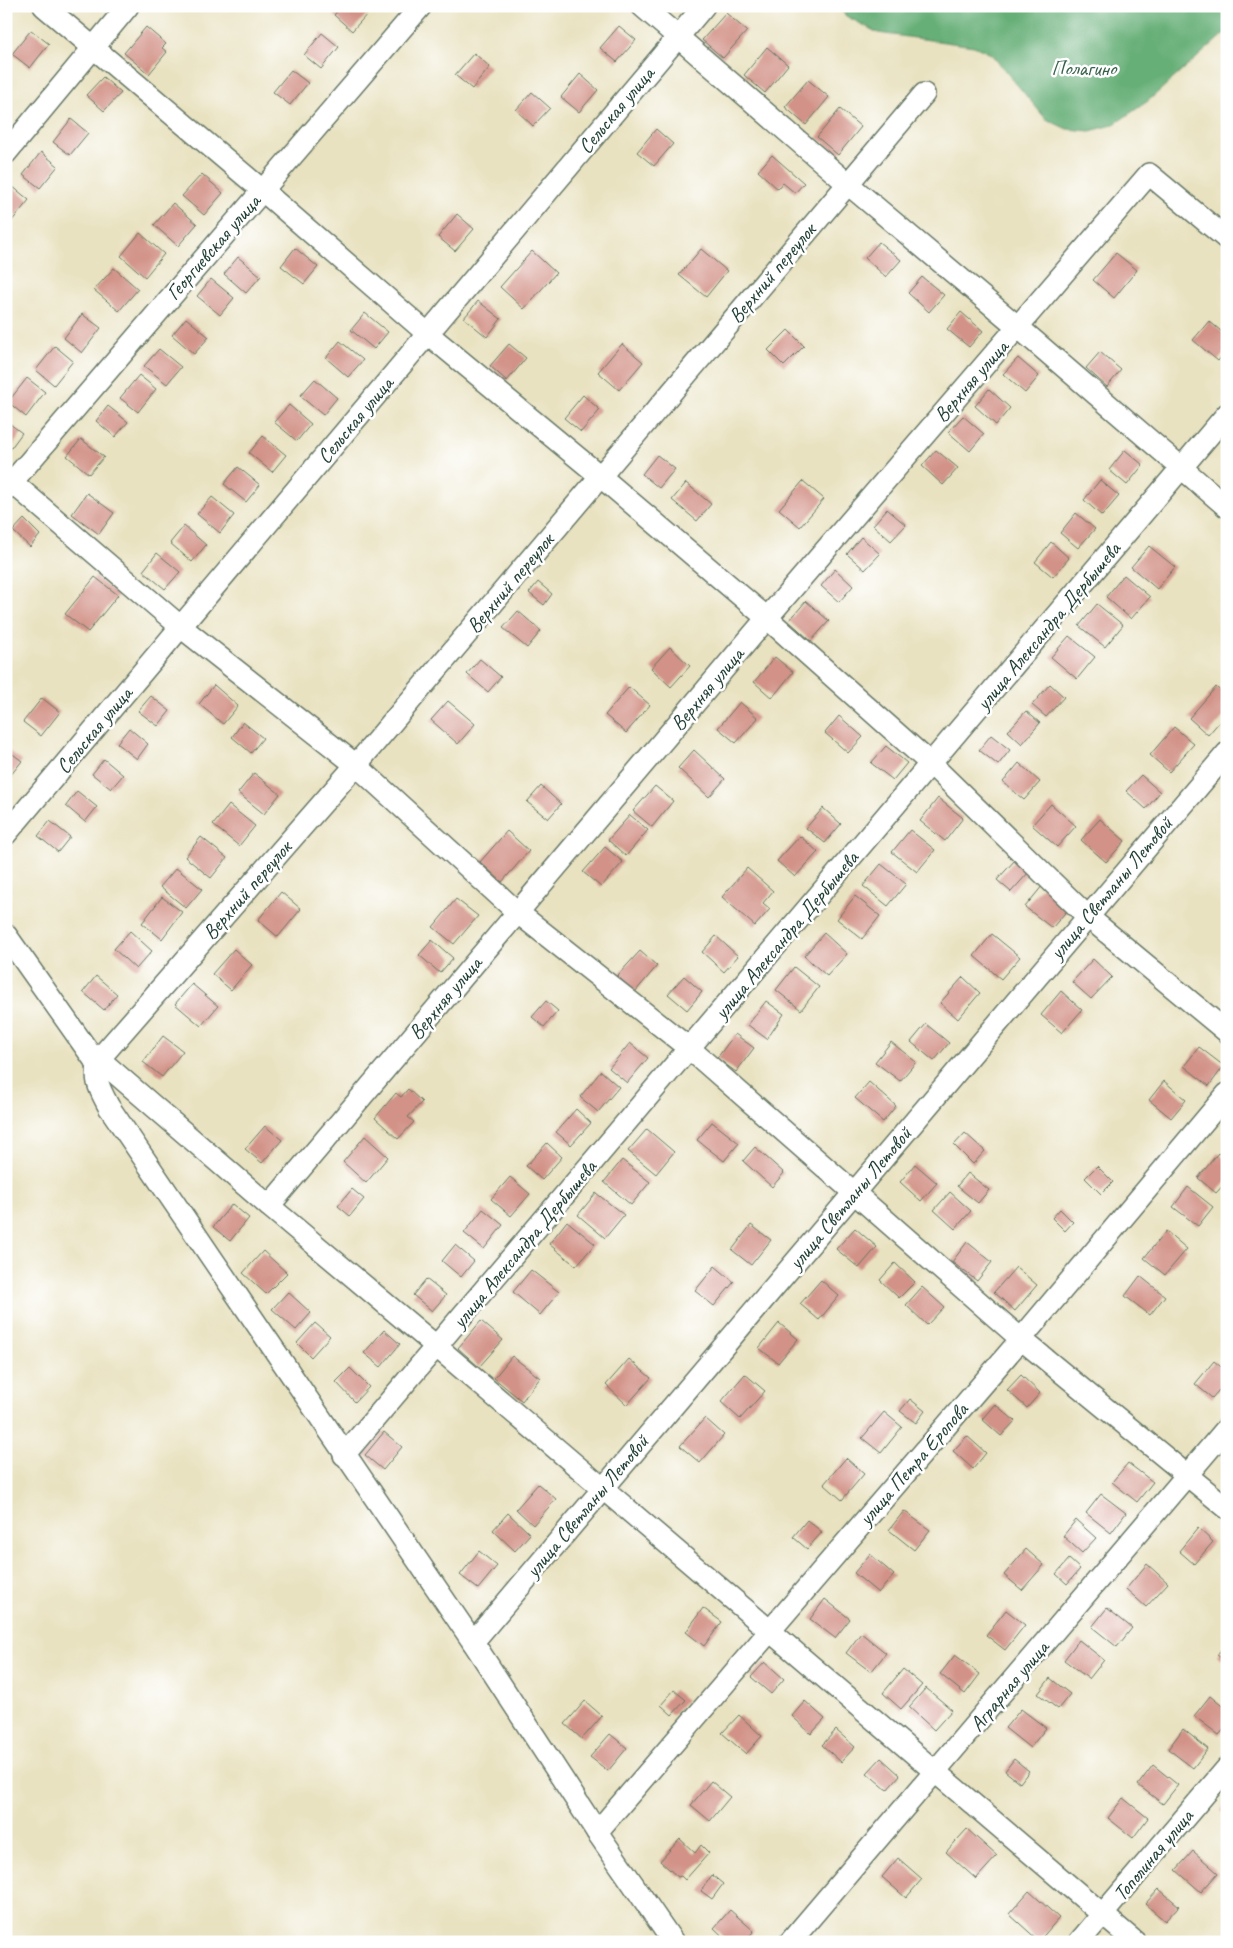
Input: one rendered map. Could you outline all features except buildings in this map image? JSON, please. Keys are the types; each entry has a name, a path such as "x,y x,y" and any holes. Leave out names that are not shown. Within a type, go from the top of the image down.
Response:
{"street":[{"path":"44,6 262,190 428,334 768,618 931,764 1087,916 1227,1032"},
{"path":"6,153 128,6"},
{"name":"Георгиевская улица","path":"8,483 421,6"},
{"path":"642,6 1227,507"},
{"name":"Сельская улица","path":"6,834 704,6"},
{"name":"Верхний переулок","path":"98,1064 356,765 924,94"},
{"name":"Верхняя улица","path":"270,1206 517,912 1149,174 1227,239"},
{"name":"улица Александра Дербышева","path":"344,1455 1227,414"},
{"path":"8,483 181,627 356,765 517,912 690,1049 1021,1339 1188,1474 1227,1508"},
{"name":"улица Светланы Летовой","path":"473,1642 1227,753"},
{"path":"6,935 98,1064 437,1347 1135,1942"},
{"path":"98,1064 96,1078 98,1086 109,1107 473,1642 596,1832 673,1942"},
{"name":"улица Петра Еропова","path":"596,1832 768,1630 1021,1339 1227,1094"},
{"name":"Аграрная улица","path":"790,1942 1227,1428"},
{"name":"Тополиная улица","path":"1079,1942 1227,1768"}],"green space":[{"name":"Полагино","path":"837,6 1227,6 1227,31 1148,101 1113,125 1090,131 1067,129 1046,119 991,54 974,46 878,33 846,16"}]}
